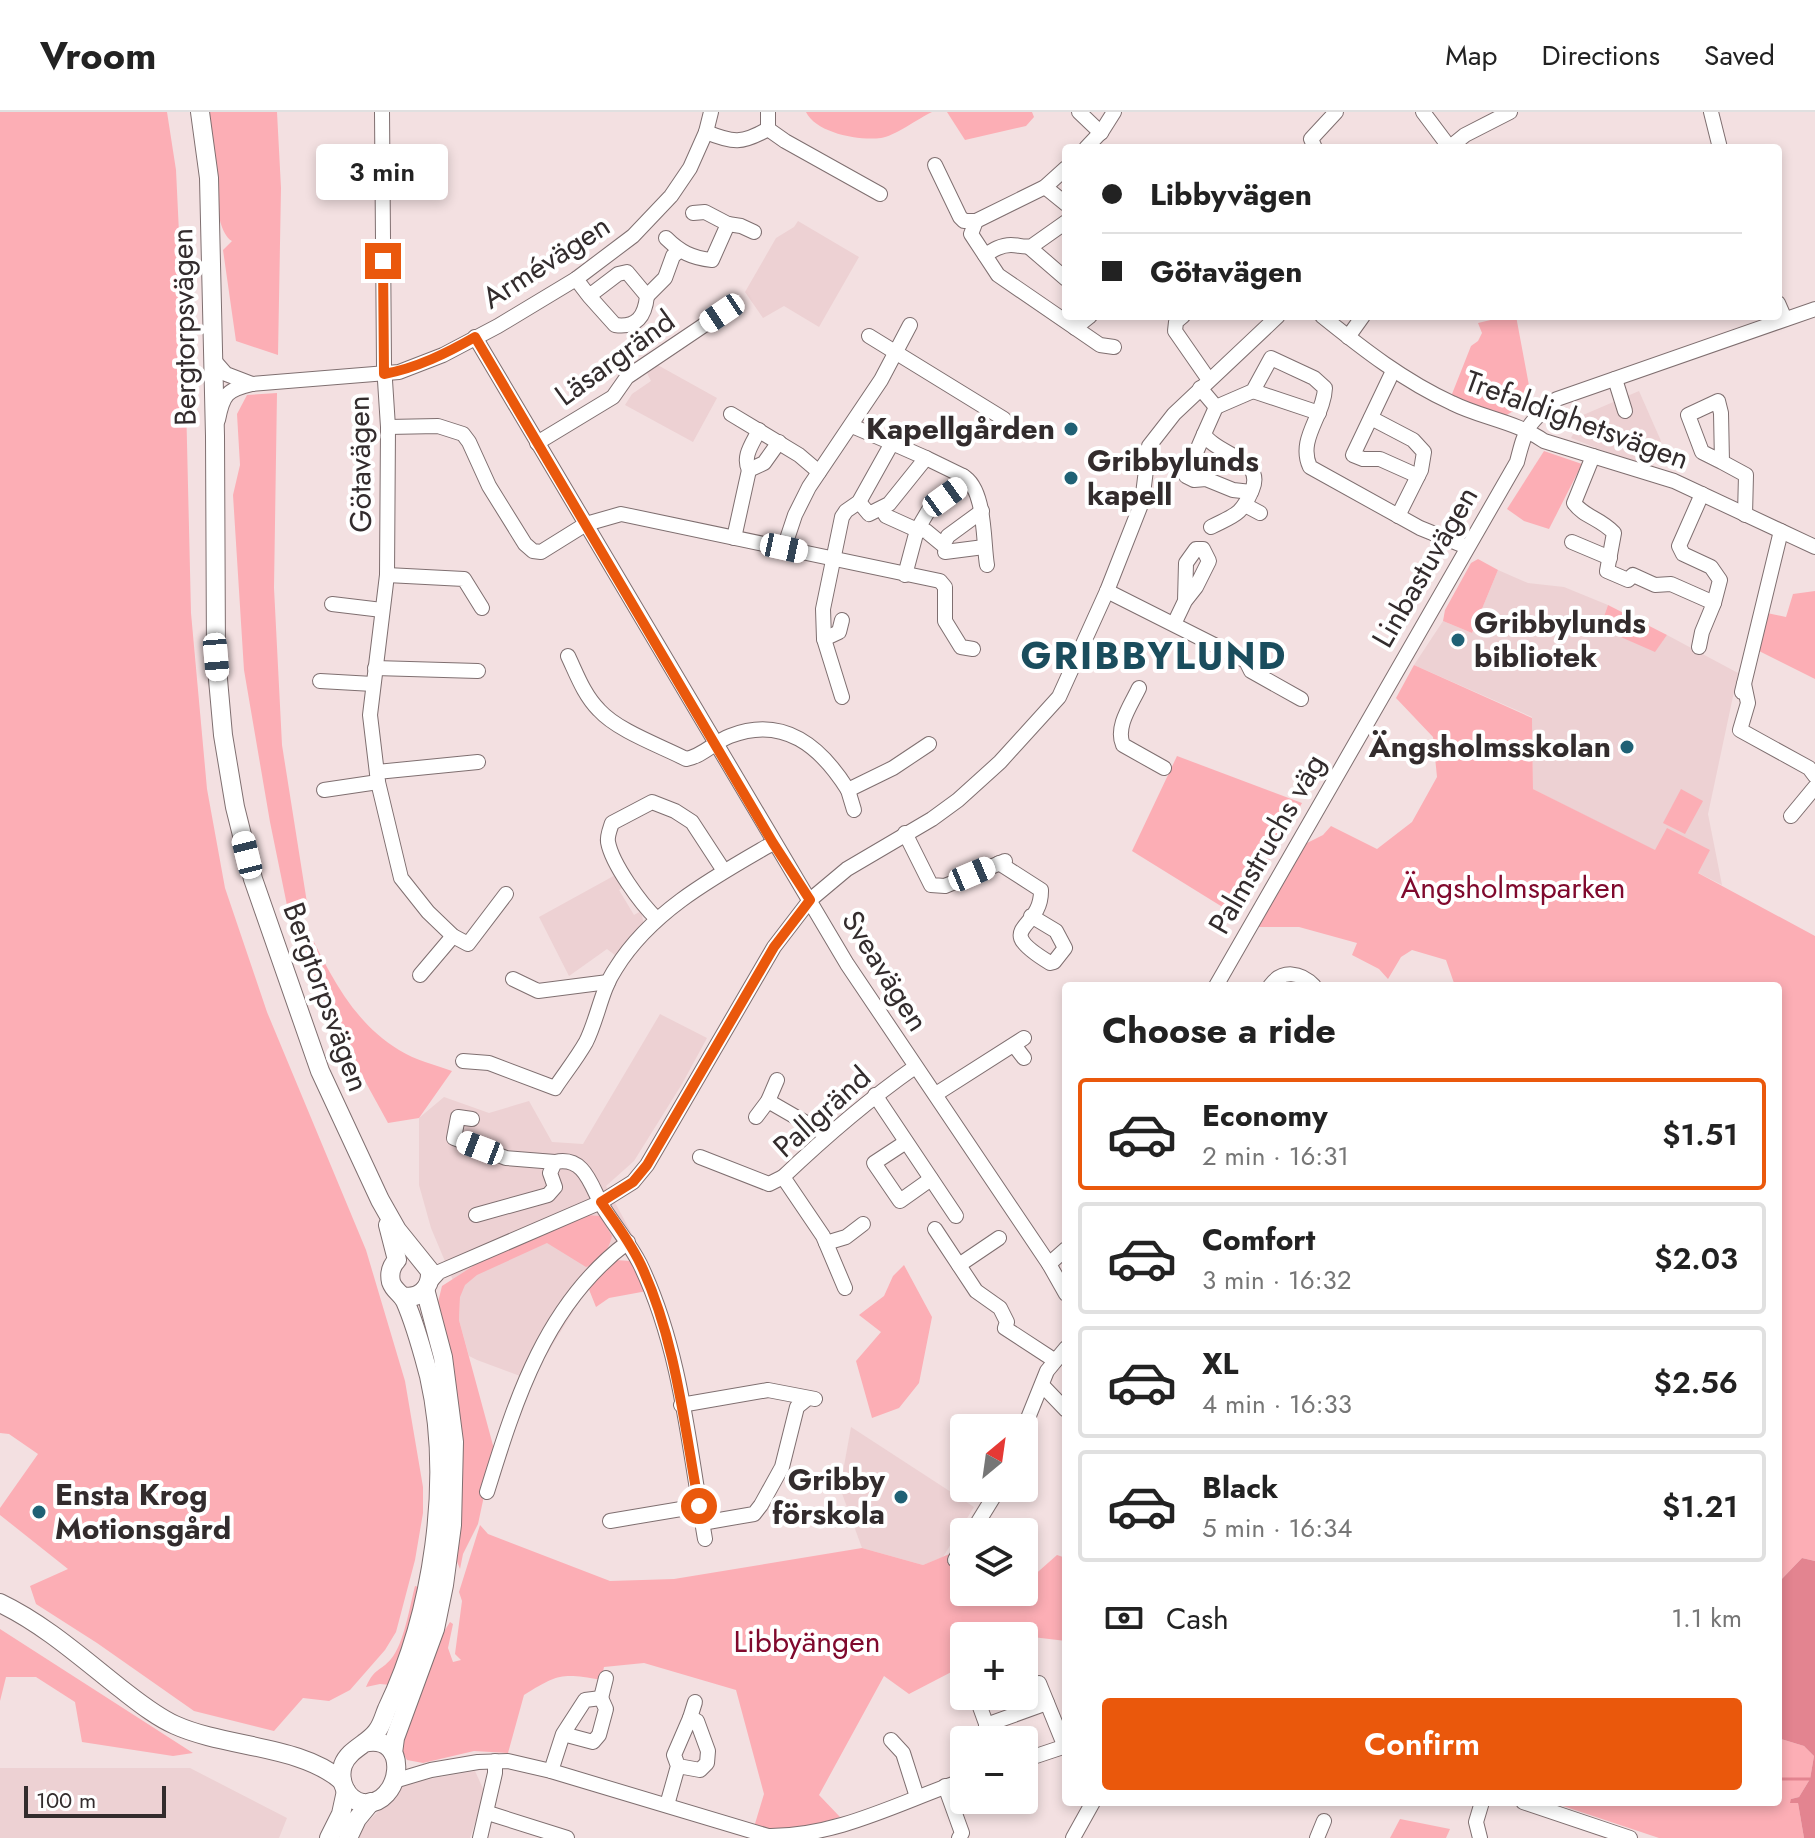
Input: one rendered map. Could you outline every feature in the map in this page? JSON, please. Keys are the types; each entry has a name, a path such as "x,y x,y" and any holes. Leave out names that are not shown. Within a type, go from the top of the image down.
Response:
{"main road":[{"name":"Bergtorpsvägen","path":"200,112 209,178 216,657 223,735 235,807 253,879 300,1015 354,1148 397,1230 430,1271 427,1286 443,1357 454,1442 452,1525 444,1585 435,1629 395,1738 394,1756"},
{"name":"Bergtorpsvägen","path":"203,133 207,428 215,521"},
{"name":"Bergtorpsvägen","path":"364,1743 377,1731 411,1651 423,1605 438,1500 432,1389 419,1337 402,1296 390,1280 390,1272 397,1260 380,1200"},
{"path":"397,1260 410,1255 421,1258"},
{"path":"402,1296 410,1298 427,1286"},
{"path":"0,1603 25,1615 145,1708 172,1724 205,1737 292,1756 330,1771 352,1799 371,1802"},
{"path":"329,1838 341,1814 344,1763 364,1743 375,1740 394,1756 394,1781 385,1794 371,1802 357,1819 348,1838"},
{"path":"292,1756 348,1756"}],"street":[{"name":"Götavägen","path":"382,112 384,374 388,427 387,575 370,715 378,777 401,878 428,912 453,936"},
{"name":"Armévägen","path":"252,384 399,372 443,355 498,326 576,279 633,236 671,196 690,168 711,112"},
{"path":"768,112 768,129"},
{"path":"1079,112 1101,133"},
{"path":"1090,144 1114,112"},
{"path":"1313,144 1336,112"},
{"path":"1423,112 1446,144"},
{"path":"1454,144 1510,112"},
{"path":"1711,112 1719,144"},
{"path":"706,132 728,141 749,140 768,129"},
{"path":"768,129 880,194"},
{"path":"935,165 964,221 976,221 1045,187 1062,172"},
{"path":"1045,187 1062,201"},
{"path":"693,213 705,212 728,224 754,232"},
{"path":"976,221 971,234 998,275 1062,319"},
{"path":"666,238 679,251 712,260 728,224"},
{"path":"1029,247 1062,226"},
{"path":"985,255 999,247 1029,247 1062,276"},
{"path":"615,248 627,272 647,296"},
{"path":"576,279 615,325 626,326 639,321 646,311 647,296 665,278 673,256 679,251"},
{"path":"589,296 618,274 627,272"},
{"path":"1526,429 1557,399 1815,309"},
{"path":"1782,312 1785,319"},
{"name":"Läsargränd","path":"537,443 613,397 627,377 722,313"},
{"path":"1063,320 1105,344"},
{"path":"1075,328 1085,320"},
{"path":"1178,320 1175,331 1216,407"},
{"path":"427,1286 439,1272 601,1202 633,1182 647,1165 774,947 810,900 847,869 932,819 958,800 1000,762 1046,713 1059,697 1107,591 1142,502 1149,446 1174,414 1274,320"},
{"name":"Trefaldighetsvägen","path":"1327,320 1393,371 1475,414 1526,429 1544,441 1674,481 1815,547"},
{"path":"1348,337 1360,320"},
{"path":"784,548 795,515 819,472 852,426 910,325"},
{"path":"869,336 1004,419 1000,427"},
{"name":"Sveavägen","path":"475,337 847,964 1062,1287"},
{"path":"212,358 226,374 252,384"},
{"path":"1260,513 1248,499 1233,490 1206,479 1194,480 1186,476 1216,407 1253,391 1271,358 1314,378 1325,388 1324,401 1308,439 1305,455 1310,467 1420,528 1467,547"},
{"path":"1393,371 1353,455 1363,459 1380,459 1418,476"},
{"path":"1615,379 1625,411"},
{"path":"215,436 226,394 252,384"},
{"path":"1253,391 1319,413"},
{"path":"731,414 779,442 819,472"},
{"path":"1371,418 1413,440 1424,452 1418,476 1398,516"},
{"path":"388,427 438,426 463,434 489,486 525,544 533,551 541,552 586,524 621,514 940,581 945,587 945,621 961,647 973,649"},
{"path":"852,426 970,479 982,511 987,565"},
{"name":"Linbastuvägen","path":"1363,729 1517,462 1526,429"},
{"path":"734,538 749,470 747,454 759,430"},
{"path":"1204,434 1208,442 1243,461 1253,471 1255,484 1240,513 1211,527"},
{"path":"749,470 760,467 779,442"},
{"path":"842,697 824,639 823,609 842,517 859,502 892,443"},
{"path":"1593,456 1574,503 1580,511 1603,521 1614,533 1607,571 1628,580 1633,575 1655,585 1671,584 1714,603"},
{"path":"859,502 869,514 888,504 926,458"},
{"name":"Trefaldighetsvägen","path":"1722,462 1746,475 1745,515"},
{"path":"905,575 917,530 930,508 960,487 963,476"},
{"path":"873,481 888,484 893,490 886,516 926,531 944,549 984,547"},
{"path":"1699,647 1720,580 1711,567 1683,554 1679,546 1702,494"},
{"path":"940,581 948,536 982,511"},
{"path":"1781,531 1743,687 1748,703 1740,730 1809,768 1815,776"},
{"path":"1572,542 1610,558"},
{"name":"Götavägen","path":"387,575 464,579 482,608"},
{"path":"1107,591 1246,661 1251,671 1301,699"},
{"path":"1174,624 1185,601"},
{"path":"332,604 382,610"},
{"path":"824,639 839,632 842,620"},
{"path":"568,656 583,690 600,712 686,759 698,757 715,743 750,731 767,730 798,736 821,752 848,790 854,810"},
{"path":"320,681 478,671"},
{"path":"1139,688 1120,731 1121,740 1123,745 1164,768"},
{"name":"Palmstruchs väg","path":"1218,982 1363,729"},
{"path":"848,790 893,768 929,744"},
{"path":"324,790 378,777 478,762"},
{"path":"1791,816 1815,787"},
{"path":"657,919 644,907 613,855 607,840 612,823 652,802 675,811 692,822 724,871"},
{"path":"905,833 931,885 945,886 1002,862 1041,890 1041,898 1031,916"},
{"path":"463,1061 489,1063 555,1088 586,1041 608,982 628,949 657,919 724,871 773,843"},
{"path":"420,975 453,936 468,944 506,894"},
{"path":"1273,982 1287,973 1299,974 1309,982"},
{"path":"513,979 538,991 608,982"},
{"path":"936,1094 1019,1042 1024,1058"},
{"name":"Pallgränd","path":"845,1288 826,1243 783,1177 875,1095 915,1067"},
{"path":"756,1117 768,1101 777,1080"},
{"path":"875,1095 956,1216"},
{"path":"768,1101 827,1135"},
{"path":"472,1119 458,1117 454,1138 506,1158 564,1160 582,1168 628,1242 656,1301 675,1364 705,1539"},
{"path":"906,1142 874,1163 900,1201 931,1179"},
{"path":"700,1157 769,1184 783,1177"},
{"path":"476,1215 548,1195 555,1187 550,1173 555,1162"},
{"path":"826,1243 846,1237 863,1224"},
{"path":"935,1229 976,1291 1000,1308 1007,1322 1005,1328 1054,1360"},
{"path":"959,1265 999,1238"},
{"path":"487,1492 515,1405 539,1348 580,1285 628,1242"},
{"path":"421,1258 439,1261 499,1246"},
{"path":"443,1357 434,1295 444,1280 499,1246"},
{"path":"1049,1264 1062,1253"},
{"path":"1030,1414 1054,1360 1062,1352"},
{"path":"1042,1385 1062,1406"},
{"path":"681,1405 779,1391 813,1399 797,1407 782,1467 754,1514 702,1523"},
{"path":"610,1521 699,1506"},
{"path":"563,1734 593,1742 599,1735 606,1709 601,1698 606,1678"},
{"path":"1038,1683 1062,1737"},
{"path":"551,1771 563,1734 585,1700 601,1698"},
{"path":"667,1805 678,1766 674,1755 695,1702"},
{"path":"981,1710 986,1725 1047,1703"},
{"path":"678,1766 700,1770 707,1763 708,1751 703,1733 697,1721 690,1718"},
{"path":"891,1740 903,1753 917,1797"},
{"path":"1038,1755 1062,1747"},
{"path":"394,1756 411,1766 431,1770"},
{"path":"480,1838 488,1813 495,1761"},
{"path":"394,1781 431,1770 508,1761 768,1836 792,1837 826,1831 950,1784"},
{"path":"945,1786 962,1833 959,1838"},
{"path":"1073,1838 1091,1806"},
{"path":"1480,1838 1476,1822 1481,1806"},
{"path":"1533,1806 1600,1832 1630,1838"},
{"path":"488,1813 567,1838"},
{"path":"1317,1838 1324,1821"}],"shaded area":[{"path":"798,221 859,257 819,327 784,306 763,318 745,292 776,238"},
{"path":"654,363 717,398 693,442 625,405 632,394 651,381 645,369"},
{"path":"1639,391 1661,441 1652,470 1571,438 1583,415"},
{"name":"Ängsholmsskolan","path":"1498,570 1528,583 1564,587 1608,605 1600,628 1655,651 1667,635 1738,673 1708,814 1722,885 1533,789 1532,717 1414,665 1443,621 1472,633"},
{"path":"619,873 627,885 619,890 634,915 641,911 644,925 616,956 607,949 569,976 539,917"},
{"path":"660,1014 707,1038 634,1161 606,1186 632,1234 588,1287 531,1380 469,1356 459,1320 460,1297 431,1228 419,1185 419,1118 444,1097 489,1113 529,1101 552,1142 583,1144"},
{"name":"Gribby förskola","path":"851,1427 950,1491 950,1502 966,1502 974,1507 967,1518 950,1518 950,1546 943,1557 923,1565 862,1548 840,1488"},
{"path":"1802,1558 1815,1561 1815,1838 1804,1838 1798,1803 1790,1803 1791,1799 1799,1797 1810,1779 1814,1756 1804,1746 1782,1739 1782,1579"},
{"path":"0,1768 190,1768 287,1818 279,1838 0,1838"},
{"path":"475,1771 485,1793 470,1838 359,1838 364,1826 406,1783"}],"green space":[{"path":"0,112 167,112 176,170 185,358 191,613 207,789 225,888 267,1012 366,1250 405,1381 423,1487 423,1513 415,1560 396,1632 385,1650 350,1690 329,1701 303,1698 274,1731 194,1711 36,1604 30,1586 68,1569 0,1515 0,1508 38,1454 9,1434 0,1433"},
{"path":"209,112 277,112 281,188 278,355 236,341 223,250 232,241 225,233 216,202"},
{"path":"806,112 932,112 892,134 872,139 850,137 828,130"},
{"path":"947,112 1032,112 1034,117 1026,126 965,140"},
{"path":"1517,320 1530,391 1525,404 1505,416 1453,399 1452,394 1471,346 1482,333 1478,323"},
{"path":"277,393 274,588 282,745 308,909 303,920 342,992 367,1024 405,1054 452,1071 419,1118 388,1123 298,959 306,948 290,920 270,822 244,670 233,495 240,465 237,414 247,395"},
{"path":"1544,451 1582,464 1549,529 1524,521 1507,509"},
{"path":"1478,559 1498,570 1472,633 1443,621 1445,610 1471,563"},
{"path":"1815,591 1815,679 1759,651 1767,613 1786,617 1793,594"},
{"path":"1608,605 1667,635 1655,652 1600,628"},
{"name":"Ängsholmsparken","path":"1414,665 1532,718 1533,789 1655,850 1667,828 1710,850 1698,873 1815,936 1815,1561 1802,1558 1782,1579 1782,982 1454,982 1446,960 1412,950 1401,957 1388,979 1379,969 1352,955 1357,943 1299,927 1256,927 1303,845 1323,835 1331,826 1377,849 1412,822 1437,777 1433,737 1396,698"},
{"path":"1177,756 1302,803 1237,916 1132,851"},
{"path":"1681,789 1703,801 1685,834 1663,823"},
{"path":"587,1215 600,1216 612,1236 606,1251 596,1263 586,1267 547,1243 477,1275 465,1285 460,1297 459,1320 494,1449 478,1524 463,1554 460,1569 456,1559 438,1302 442,1286 481,1261"},
{"path":"615,1260 631,1261 647,1291 609,1298 596,1307 588,1287"},
{"path":"904,1265 932,1317 919,1383 899,1408 872,1418 856,1361 881,1332 859,1315 884,1296 893,1276"},
{"name":"Libbyängen","path":"480,1525 488,1534 610,1581 674,1579 862,1548 923,1565 950,1554 950,1606 1038,1606 1038,1572 1057,1555 1062,1557 1062,1641 1038,1638 1038,1622 950,1622 950,1673 909,1694 884,1676 819,1795 840,1817 776,1829 754,1827 764,1794 736,1690 644,1663 604,1667 601,1680 561,1677 524,1695 508,1753 474,1751 423,1763 407,1760 400,1748 430,1670 436,1644 450,1622 453,1624 448,1648 453,1662 461,1660 455,1654 462,1601 459,1592"},
{"path":"415,1586 422,1588 391,1685 366,1687 372,1676 396,1652"},
{"path":"0,1629 193,1753 173,1756 82,1742 75,1702 36,1677 6,1677 0,1701"},
{"path":"1782,1739 1804,1746 1814,1756 1810,1779 1799,1797 1791,1799 1791,1802 1798,1803 1804,1838 1659,1838 1563,1806 1782,1806"},
{"path":"1400,1819 1450,1829 1446,1838 1390,1838"}],"waterway":[{"path":"1782,1779 1810,1779"}],"place":[{"name":"Kapellgården","path":"1071,429"},
{"name":"Gribbylunds kapell","path":"1071,478"},
{"name":"Gribbylunds bibliotek","path":"1458,640"},
{"name":"Ängsholmsskolan","path":"1627,747"},
{"name":"Gribby förskola","path":"901,1497"},
{"name":"Ensta Krog Motionsgård","path":"39,1512"}],"district":[{"name":"GRIBBYLUND","path":"1154,656"}],"route":[{"path":"383,261 384,374 399,372 443,355 475,337 773,843 810,900 774,947 647,1165 633,1182 601,1202 628,1242 656,1301 675,1364 699,1506"}]}
